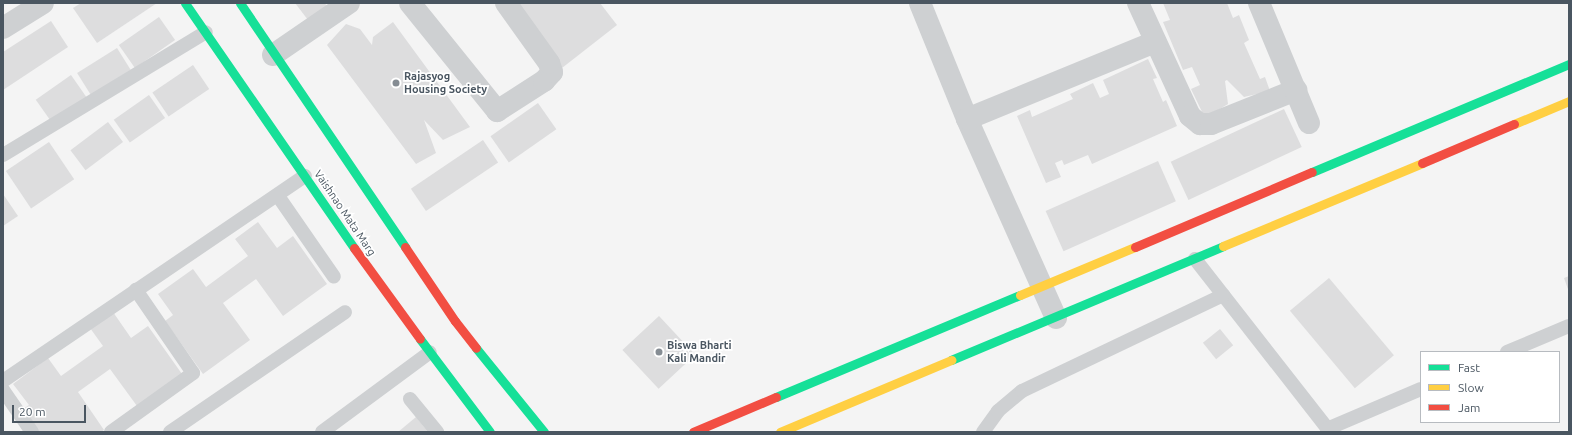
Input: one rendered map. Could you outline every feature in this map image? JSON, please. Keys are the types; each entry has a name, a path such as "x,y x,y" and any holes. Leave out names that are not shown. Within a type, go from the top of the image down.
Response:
{"street":[{"path":"3,28 43,3"},
{"name":"Vaishnao Mata Marg","path":"186,3 373,276 490,432"},
{"path":"240,3 273,54 455,321 544,432"},
{"path":"273,54 349,3"},
{"path":"410,3 497,111 544,81 552,72 549,63 506,3"},
{"path":"921,3 967,119 1056,318"},
{"path":"1138,3 1190,116 1200,124 1211,124 1296,90"},
{"path":"1259,3 1309,123"},
{"path":"967,119 1155,42"},
{"path":"693,432 1569,64"},
{"path":"780,432 1056,318 1569,101"}],"lane":[{"path":"3,155 206,32"},
{"path":"3,381 136,290 278,196 305,176"},
{"path":"278,196 334,277"},
{"path":"1195,259 1329,430 1420,389"},
{"path":"111,432 193,373 136,290"},
{"path":"982,432 998,411 1022,392 1223,295"},
{"path":"170,432 345,312"},
{"path":"1509,351 1569,326"},
{"path":"322,432 430,352"},
{"path":"3,390 32,432"},
{"path":"410,399 437,432"}],"building":[{"path":"81,3 157,3 97,43 73,8"},
{"path":"295,3 325,3 328,9 308,20"},
{"path":"511,3 600,3 617,25 562,68"},
{"path":"1163,3 1227,3 1233,18 1239,15 1249,40 1244,43 1260,79 1265,77 1270,91 1244,97 1227,80 1225,81 1228,104 1205,118 1191,89 1200,85 1192,67 1183,70 1163,22 1170,20"},
{"path":"159,17 175,40 135,68 119,45"},
{"path":"51,21 68,47 3,90 3,52"},
{"name":"Rajasyog Housing Society","path":"393,22 470,127 443,140 424,120 436,153 416,164 327,45 346,24 360,29 372,45 373,37"},
{"path":"117,48 131,70 91,95 77,73"},
{"path":"1148,59 1157,78 1153,79 1163,102 1166,100 1177,126 1092,164 1088,155 1064,165 1062,160 1055,163 1061,177 1046,183 1017,116 1030,110 1032,117 1073,99 1070,94 1093,83 1100,98 1109,94 1103,80"},
{"path":"193,65 209,89 169,116 152,92"},
{"path":"71,75 87,98 52,123 36,100"},
{"path":"149,95 165,118 130,143 114,120"},
{"path":"538,103 556,129 509,162 490,136"},
{"path":"1284,109 1302,147 1188,200 1171,162"},
{"path":"108,122 123,142 86,170 70,150"},
{"path":"483,140 498,162 426,211 411,189"},
{"path":"49,142 74,179 31,208 6,171"},
{"path":"1158,161 1176,201 1064,251 1046,211"},
{"path":"3,194 18,216 3,226"},
{"path":"258,222 277,248 293,236 327,284 283,316 256,279 223,303 250,340 203,374 165,321 173,315 158,294 193,269 206,287 248,256 235,239"},
{"path":"1569,276 1569,292 1564,278"},
{"path":"1329,278 1394,355 1355,388 1290,311"},
{"path":"113,312 131,338 148,326 182,374 137,406 110,369 78,392 104,430 101,432 35,432 20,411 29,405 13,384 48,358 61,376 103,346 90,328"},
{"name":"Biswa Bharti Kali Mandir","path":"659,316 695,355 659,389 622,350"},
{"path":"1220,329 1233,345 1216,359 1203,343"},
{"path":"416,417 428,432 398,432"}],"traffic: fast":[{"path":"185,3 354,248"},
{"path":"240,3 405,247"},
{"path":"1312,172 1569,64"},
{"path":"951,360 1223,246"},
{"path":"776,397 1020,295"},
{"path":"420,339 490,432"},
{"path":"476,348 544,432"}],"traffic: slow":[{"path":"1514,124 1569,101"},
{"path":"1223,246 1422,163"},
{"path":"1020,295 1135,247"},
{"path":"780,432 951,360"}],"traffic: jam":[{"path":"1422,163 1514,124"},
{"path":"1135,247 1312,172"},
{"path":"405,247 455,321 476,348"},
{"path":"354,248 420,339"},
{"path":"693,432 776,397"}],"place":[{"name":"Rajasyog Housing Society","path":"396,83"},
{"name":"Biswa Bharti Kali Mandir","path":"659,352"}]}
